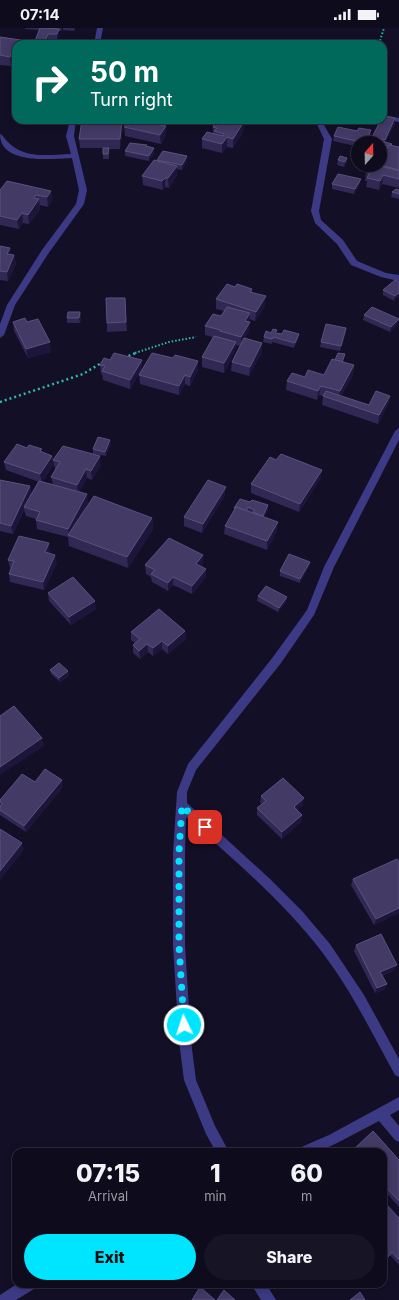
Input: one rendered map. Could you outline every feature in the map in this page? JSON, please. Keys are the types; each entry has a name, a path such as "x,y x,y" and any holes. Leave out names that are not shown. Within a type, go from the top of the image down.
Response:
{"street":[{"path":"98,40 100,28"},
{"path":"387,118 399,120"},
{"path":"0,335 12,305 45,252 80,204 83,190 70,136 72,124"},
{"path":"320,124 328,139 315,211 318,221 340,242 354,262 384,274 399,278"},
{"path":"0,136 7,146 18,153 29,156 74,156"},
{"path":"221,1148 210,1130 190,1080 185,1041 179,945 179,852 182,792 192,767 277,660 310,612 329,567 374,484 399,431"},
{"path":"182,806 251,868 313,932 344,974 399,1071"},
{"path":"312,1148 332,1139 399,1103"},
{"path":"381,1113 399,1136"},
{"path":"4,1300 23,1288"},
{"path":"261,1288 269,1300"}],"path":[{"path":"380,40 384,28"},
{"path":"118,359 154,347 196,337"},
{"path":"0,402 83,374 102,362 107,361"}],"building":[{"path":"40,28 59,29 57,34 48,34 46,40 35,40"},
{"path":"0,37 21,40 12,40 12,53 10,57 0,55"},
{"path":"387,117 395,118 387,136 373,136 379,124 387,124"},
{"path":"81,124 122,124 120,139 79,139"},
{"path":"126,124 157,124 166,126 160,135 124,127"},
{"path":"215,124 242,124 233,139 227,137 222,144 202,139 207,132 223,136 224,134 214,131 217,128 213,127"},
{"path":"338,127 357,131 359,128 371,130 368,136 351,136 351,140 334,136"},
{"path":"130,143 147,145 146,146 154,148 149,156 125,151"},
{"path":"389,145 399,147 399,170 387,167 387,149"},
{"path":"103,148 109,148 108,154 103,154"},
{"path":"163,151 187,156 182,165 157,160"},
{"path":"340,156 347,158 345,162 338,160"},
{"path":"154,160 177,166 168,178 165,178 162,181 142,176"},
{"path":"387,168 399,171 399,179 383,175 380,181 367,178 370,172 387,172"},
{"path":"338,174 361,179 355,189 332,184"},
{"path":"7,181 51,191 47,197 36,195 34,198 39,199 28,215 22,213 17,220 0,216 0,190"},
{"path":"396,189 399,190 399,194 392,192"},
{"path":"0,246 10,248 7,254 14,255 7,272 0,271"},
{"path":"395,280 399,282 399,293 395,296 383,290"},
{"path":"227,284 235,287 237,284 252,289 250,292 266,296 256,312 216,299"},
{"path":"106,298 125,298 126,322 107,323"},
{"path":"227,307 250,313 245,321 250,322 241,337 205,326 213,314 221,316"},
{"path":"372,307 399,319 391,327 364,315"},
{"path":"68,312 80,312 79,318 67,318"},
{"path":"25,318 27,322 38,319 50,342 26,349 13,322"},
{"path":"326,324 346,328 341,346 321,342"},
{"path":"273,329 277,330 275,333 282,334 284,330 299,334 295,343 273,337 272,339 264,337 266,331 271,333"},
{"path":"214,336 236,342 224,363 202,357"},
{"path":"244,338 262,343 250,367 232,362"},
{"path":"114,353 142,360 130,380 102,371 105,366 100,365 104,358 110,360"},
{"path":"152,353 173,358 175,355 198,361 190,377 185,375 179,386 139,375"},
{"path":"338,353 345,354 342,362 335,360"},
{"path":"332,359 354,365 340,391 321,386 318,391 287,381 292,373 305,377 308,370 324,375"},
{"path":"326,391 369,405 376,391 390,396 379,415 323,396"},
{"path":"98,437 110,440 105,452 93,449"},
{"path":"17,444 27,448 29,445 42,449 40,451 52,456 40,474 4,462"},
{"path":"63,446 100,456 91,471 86,469 77,485 51,477 60,462 53,460"},
{"path":"281,454 322,470 300,504 251,484 270,457 276,460"},
{"path":"0,480 30,486 11,526 0,523"},
{"path":"208,480 226,487 203,524 184,517"},
{"path":"39,481 87,494 68,529 36,520 40,512 24,507"},
{"path":"94,496 152,518 127,557 68,535"},
{"path":"240,499 250,502 252,500 268,505 263,516 253,512 255,510 248,507 246,511 236,507 234,508"},
{"path":"236,507 278,522 267,541 225,526"},
{"path":"19,536 49,543 45,552 55,555 43,582 9,574 14,561 8,560"},
{"path":"169,538 203,555 196,564 206,569 192,586 173,577 168,583 151,574 155,570 145,565"},
{"path":"289,554 310,562 300,579 280,571"},
{"path":"73,577 95,601 69,617 48,593"},
{"path":"266,586 287,597 279,608 258,596"},
{"path":"159,609 185,631 168,646 162,641 153,648 147,644 139,651 133,645 140,639 131,632"},
{"path":"59,663 68,671 59,678 50,670"},
{"path":"14,706 42,738 0,767 0,716"},
{"path":"45,769 62,780 24,826 0,810 2,803 0,800 22,774 35,782"},
{"path":"283,778 304,798 294,807 302,815 282,832 257,808 266,801 261,796"},
{"path":"0,829 22,843 0,871"},
{"path":"397,859 399,862 399,908 376,919 353,879"},
{"path":"381,934 397,965 380,972 387,984 377,988 356,945"},
{"path":"373,1131 399,1160 399,1201 387,1188 387,1148 355,1148"},
{"path":"387,1205 399,1218 399,1260 392,1252 387,1258"},
{"path":"199,1288 201,1288 215,1300 192,1300"},
{"path":"224,1290 235,1300 217,1300"},
{"path":"360,1292 365,1300 350,1300"}],"route":[{"path":"184,1025 179,945 179,852 182,806 205,827"}]}
